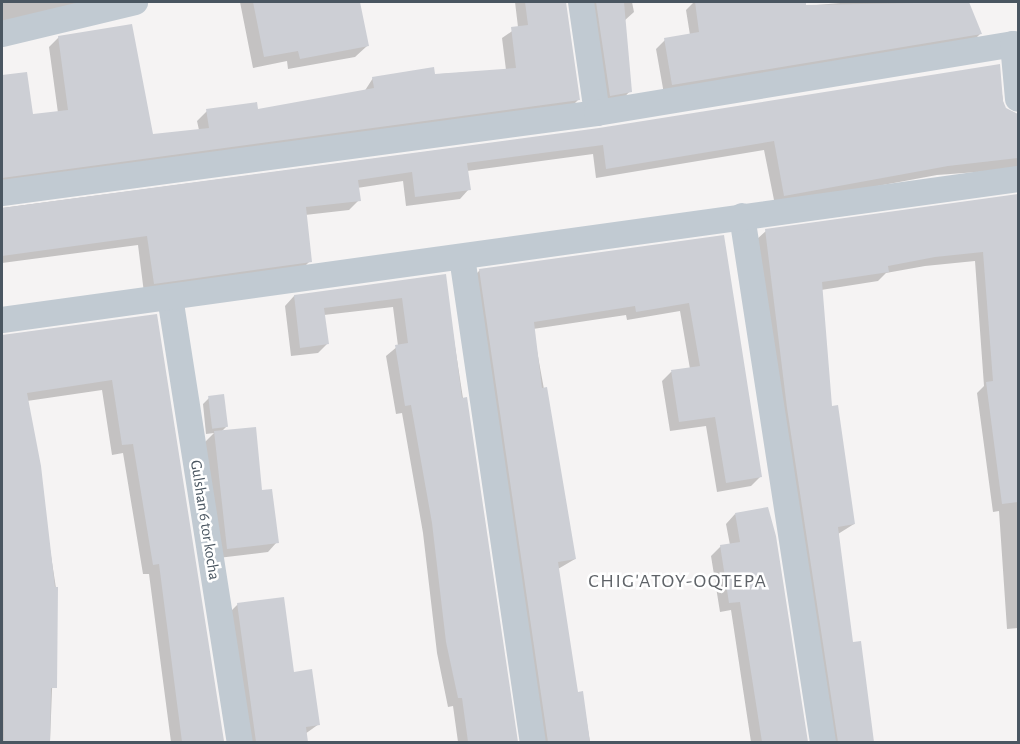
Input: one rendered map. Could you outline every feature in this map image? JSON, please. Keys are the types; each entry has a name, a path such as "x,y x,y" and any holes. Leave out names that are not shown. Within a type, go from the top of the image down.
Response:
{"street":[{"path":"2,33 135,2"},
{"path":"581,2 597,112"},
{"path":"2,193 597,112 1013,44 1018,99"},
{"path":"2,320 1018,178"},
{"path":"741,216 823,742"},
{"path":"462,257 532,742"},
{"name":"Gulshan 6 tor kocha","path":"170,297 240,742"}],"building":[{"path":"253,2 360,2 369,46 300,59 298,51 264,57"},
{"path":"525,2 566,2 580,100 2,178 2,75 27,72 33,114 68,110 58,36 132,24 153,134 209,128 206,109 257,102 258,109 374,88 372,77 434,67 435,74 516,68 511,27 528,25"},
{"path":"596,2 624,2 632,92 610,96"},
{"path":"695,2 806,2 806,5 969,2 982,34 672,85 664,38 699,32"},
{"path":"1000,64 1003,101 1006,108 1018,114 1018,158 948,166 784,196 774,141 606,169 603,145 467,163 471,190 415,197 412,172 358,180 361,201 306,207 312,262 154,284 147,236 2,256 2,208 599,128"},
{"path":"1018,194 1018,502 1002,504 986,382 993,381 983,252 935,257 888,266 889,272 822,282 832,406 838,405 855,524 838,527 853,642 861,641 874,742 838,742 787,408 765,229"},
{"path":"724,235 762,477 726,483 715,417 679,422 671,370 700,366 689,303 636,312 635,306 534,322 542,388 547,387 576,559 558,562 578,692 583,691 590,742 548,742 479,269"},
{"path":"446,274 462,398 467,397 518,742 468,742 462,698 458,698 446,642 432,523 411,405 405,406 395,345 408,343 402,298 324,308 329,344 300,348 294,295"},
{"path":"157,314 224,741 182,742 159,564 153,565 133,444 122,445 112,380 27,393 41,466 55,587 58,587 57,688 51,688 50,742 4,742 2,335"},
{"path":"224,394 228,427 212,429 208,396"},
{"path":"256,427 262,490 272,489 279,543 227,549 214,431"},
{"path":"768,507 776,536 808,742 762,742 740,602 729,603 720,545 740,542 735,513"},
{"path":"284,597 294,672 312,669 320,725 306,727 308,742 256,742 237,603"}],"district":[{"name":"CHIG'ATOY-OQTEPA","path":"678,581"}]}
